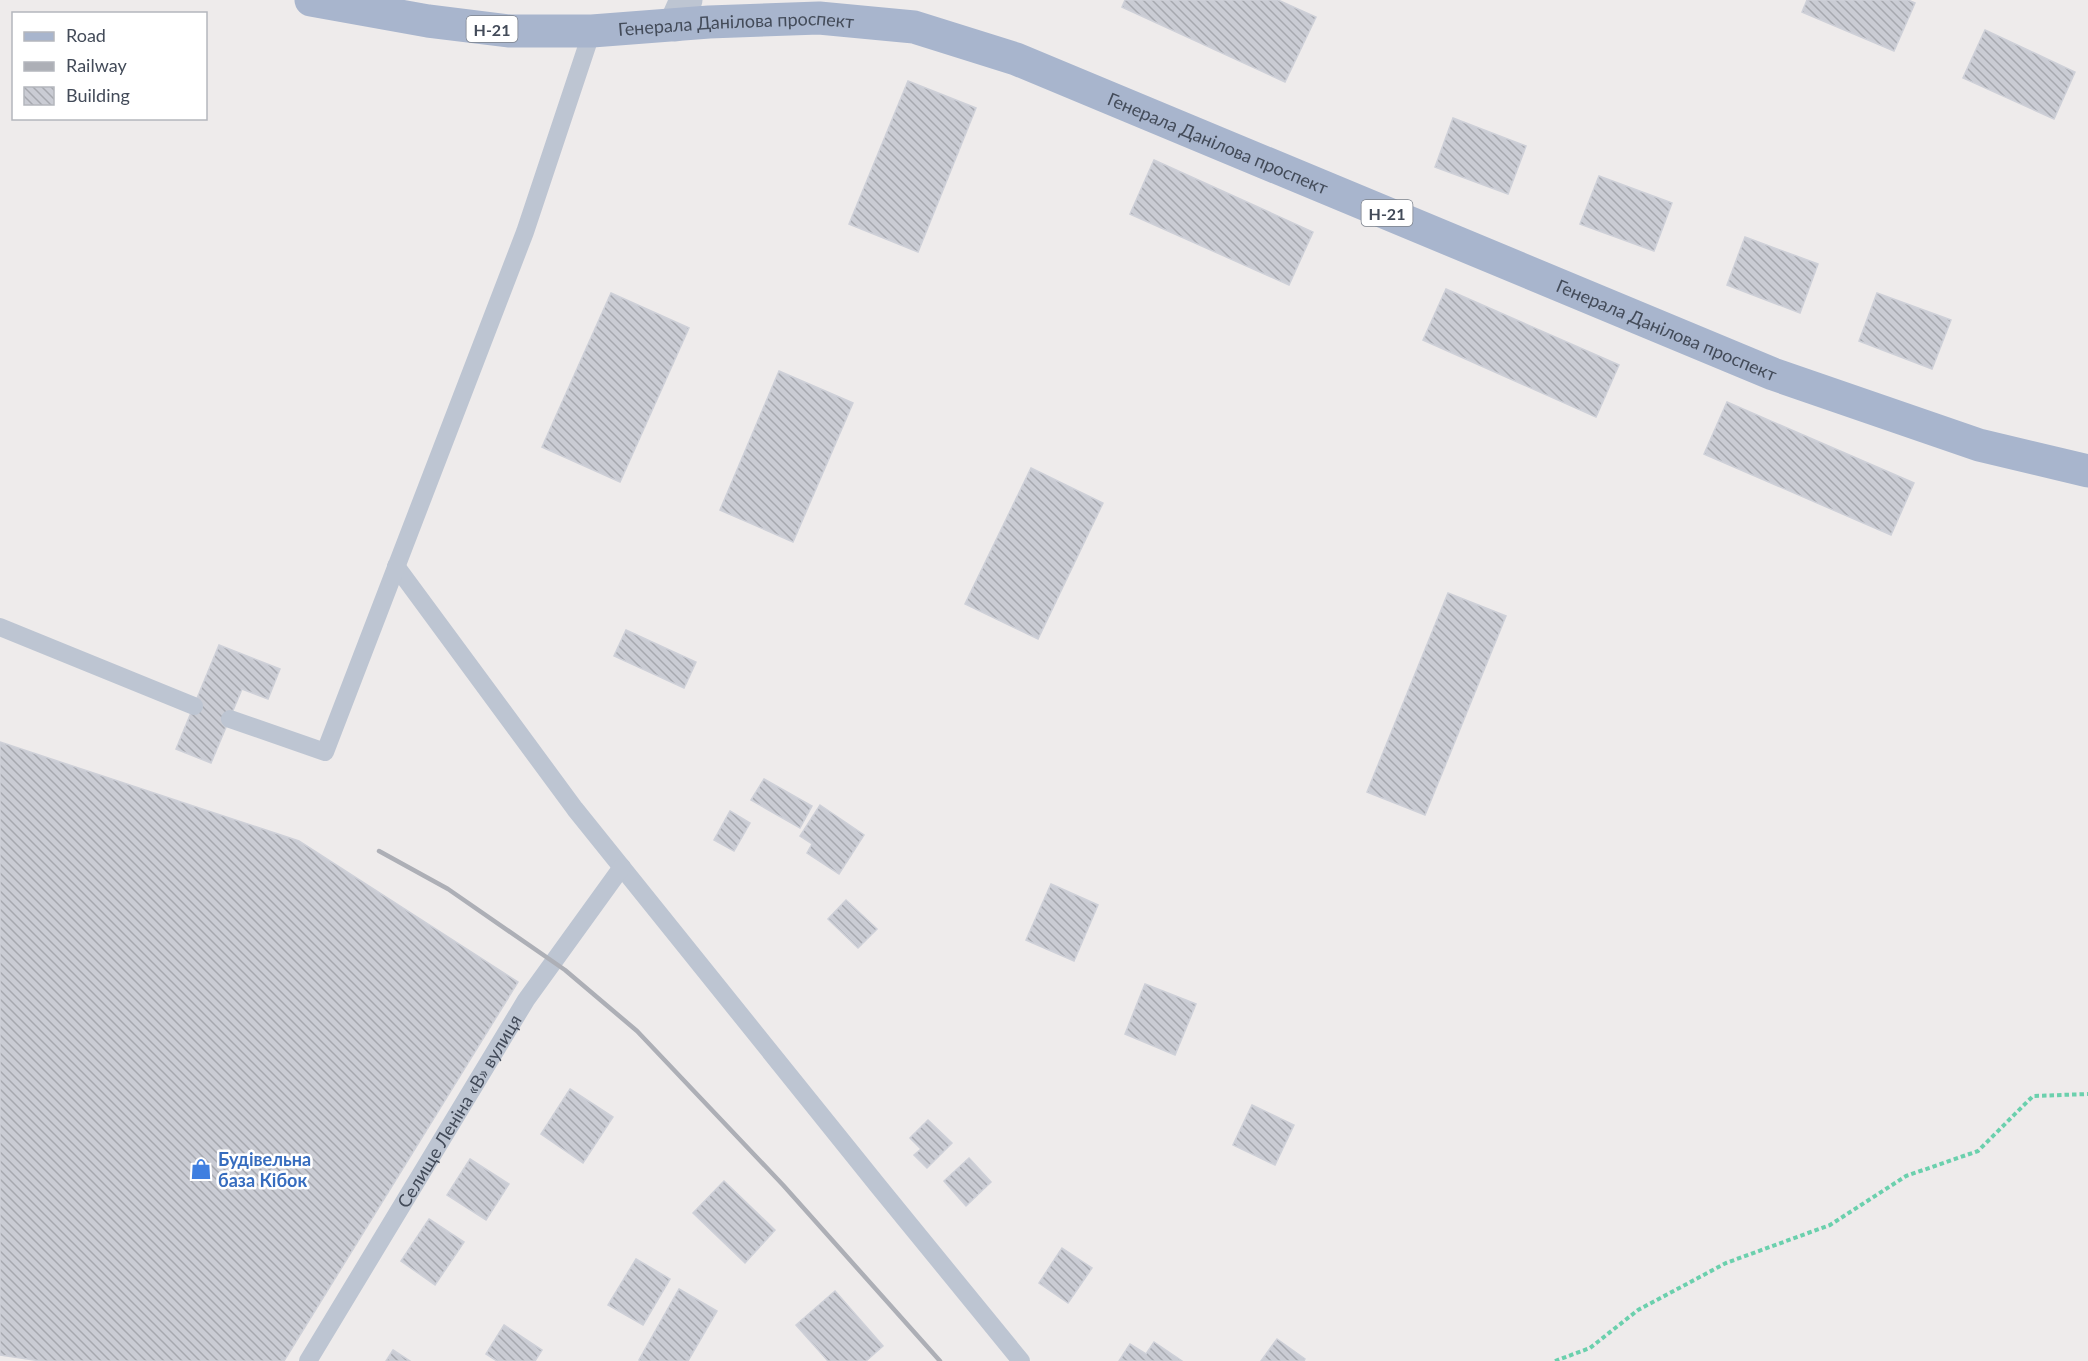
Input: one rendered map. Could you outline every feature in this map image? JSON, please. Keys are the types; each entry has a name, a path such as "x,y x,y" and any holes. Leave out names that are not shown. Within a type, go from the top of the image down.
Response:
{"main road":[{"name":"Генерала Данілова проспект","path":"311,0 428,21 510,32 592,31 680,12 819,18 914,27 1005,55 1773,374 1979,446 2088,471"}],"lane":[{"path":"230,719 325,752 525,232 592,31"},
{"path":"396,567 575,809 1021,1361"},
{"path":"0,627 194,706"},
{"name":"Селище Леніна «В» вулиця","path":"308,1361 526,1000 622,867"}],"path":[{"path":"1555,1361 1590,1348 1638,1310 1726,1263 1830,1225 1906,1176 1978,1151 2033,1096 2088,1094"}],"building":[{"path":"1125,0 1278,0 1316,17 1285,82 1122,7"},
{"path":"1807,0 1908,0 1915,3 1894,51 1802,12"},
{"path":"1985,30 2075,72 2054,119 1963,78"},
{"path":"908,81 976,108 918,252 849,224"},
{"path":"1453,118 1526,146 1508,194 1435,167"},
{"path":"1154,160 1313,232 1289,285 1130,214"},
{"path":"1599,176 1672,203 1654,251 1580,224"},
{"path":"1745,237 1818,264 1800,313 1727,285"},
{"path":"1446,289 1619,365 1596,417 1423,340"},
{"path":"611,293 689,328 620,482 542,447"},
{"path":"1877,293 1951,320 1932,369 1859,341"},
{"path":"779,371 853,403 793,542 720,510"},
{"path":"1727,402 1914,483 1891,535 1704,454"},
{"path":"1031,468 1103,503 1038,639 965,604"},
{"path":"1448,593 1506,616 1425,815 1367,792"},
{"path":"626,630 696,662 684,688 614,656"},
{"path":"219,645 280,669 268,699 242,689 211,763 176,749"},
{"name":"Будівельна база Кібок","path":"0,742 299,841 518,982 284,1361 41,1361 0,1355"},
{"path":"764,779 812,806 800,828 751,800"},
{"path":"820,805 864,835 839,874 807,853 812,844 800,836"},
{"path":"730,811 750,823 734,851 714,840"},
{"path":"1051,884 1098,905 1074,961 1026,940"},
{"path":"846,900 877,929 858,948 828,919"},
{"path":"1145,984 1196,1004 1175,1055 1125,1034"},
{"path":"570,1089 613,1117 583,1163 541,1134"},
{"path":"1252,1105 1294,1125 1275,1165 1233,1145"},
{"path":"928,1120 952,1143 927,1168 914,1155 921,1149 910,1138"},
{"path":"969,1158 991,1182 966,1206 944,1181"},
{"path":"470,1159 509,1184 486,1220 447,1195"},
{"path":"724,1181 775,1230 745,1263 693,1213"},
{"path":"429,1219 464,1242 435,1285 401,1261"},
{"path":"1062,1248 1092,1268 1068,1303 1039,1283"},
{"path":"636,1259 670,1279 643,1325 608,1305"},
{"path":"679,1289 717,1311 688,1361 639,1360"},
{"path":"835,1291 883,1346 866,1361 828,1361 796,1325"},
{"path":"504,1325 542,1350 535,1361 497,1361 486,1354"},
{"path":"1277,1339 1305,1359 1304,1361 1261,1361"},
{"path":"1154,1342 1182,1361 1119,1361 1130,1344 1146,1354"},
{"path":"393,1350 410,1361 386,1361"}],"railway":[{"path":"379,851 448,889 565,970 637,1031 783,1185 940,1361"}],"place":[{"name":"Будівельна база Кібок","path":"201,1169"}]}
